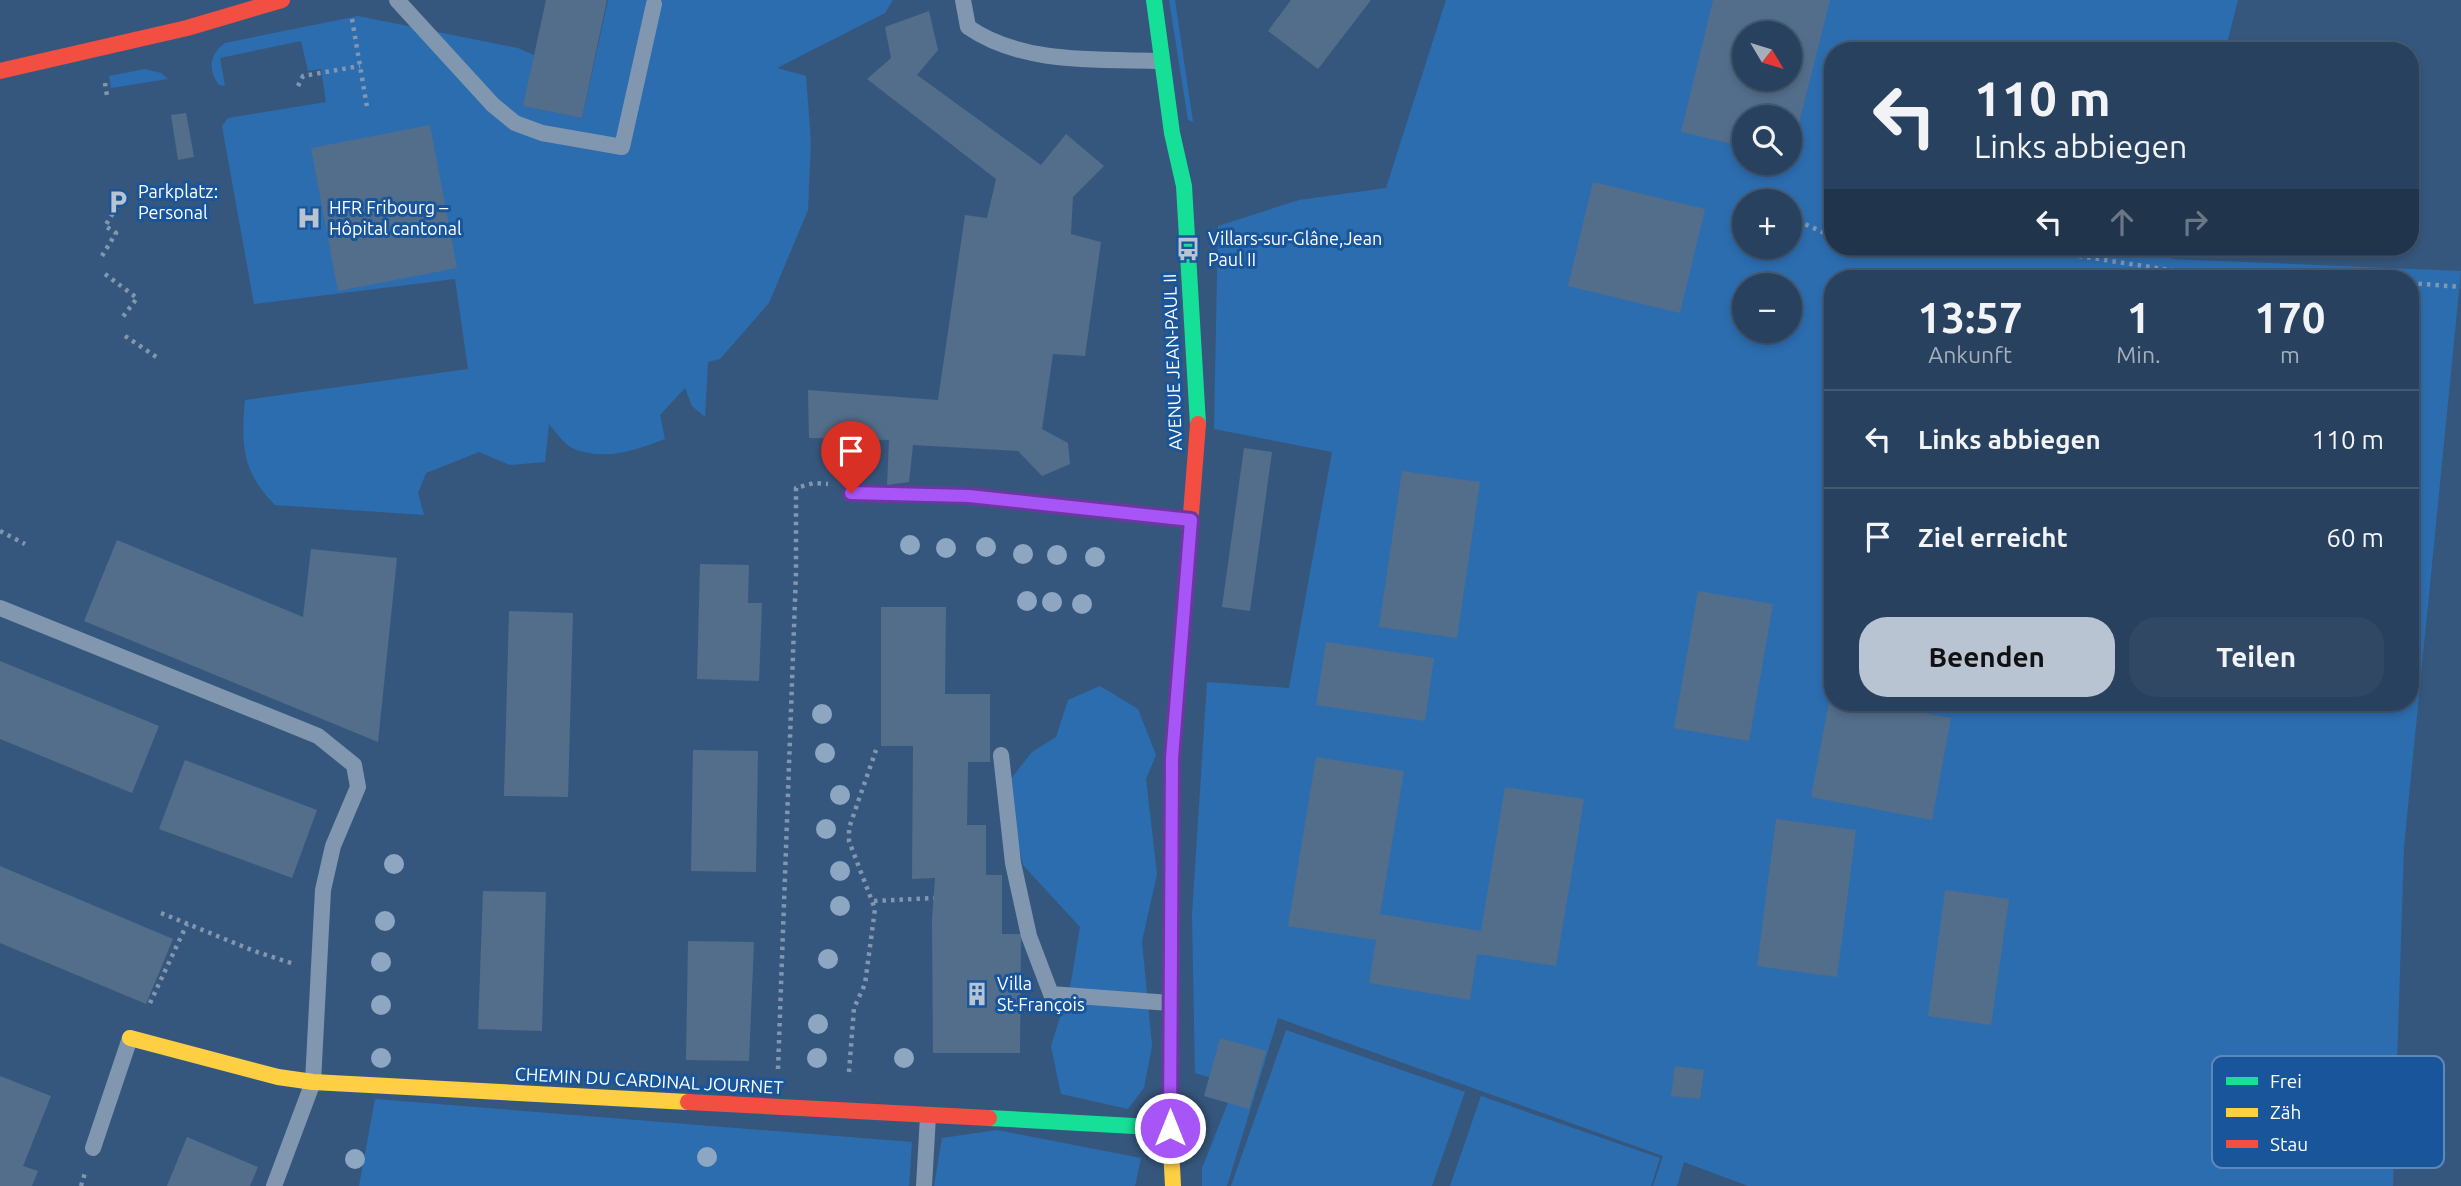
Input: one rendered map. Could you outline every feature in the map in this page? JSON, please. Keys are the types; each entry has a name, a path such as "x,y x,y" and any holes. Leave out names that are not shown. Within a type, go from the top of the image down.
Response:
{"street":[{"path":"0,71 187,29 282,0"},
{"name":"AVENUE JEAN-PAUL II","path":"1154,0 1184,186 1198,430 1172,758 1172,1186"},
{"name":"CHEMIN DU CARDINAL JOURNET","path":"130,1038 278,1077 313,1082 1170,1128"}],"lane":[{"path":"397,0 493,104 515,123 542,133 622,147 654,4"},
{"path":"963,0 968,27 990,42 1056,58 1162,61"},
{"path":"851,493 969,496 1191,520"},
{"path":"0,608 318,736 354,765 358,787 333,846 323,890 313,1082 274,1186"},
{"path":"1001,755 1013,863 1030,936 1051,995 1171,1003"},
{"path":"93,1149 130,1038"},
{"path":"924,1186 928,1116"}],"path":[{"path":"352,19 367,107"},
{"path":"298,86 303,76 360,66"},
{"path":"102,256 116,233 105,226 117,206"},
{"path":"1802,223 1824,232"},
{"path":"2079,256 2171,270"},
{"path":"105,274 137,298 122,318"},
{"path":"2419,284 2461,287"},
{"path":"125,336 158,358"},
{"path":"776,1108 796,572 796,488 814,483 837,485 851,493"},
{"path":"0,531 25,544"},
{"path":"846,1112 854,1008 865,984 874,901 849,841 849,828 876,750"},
{"path":"874,901 934,898"},
{"path":"161,913 254,951 318,972"},
{"path":"167,966 187,924"}],"shaded area":[{"path":"608,0 893,0 885,13 777,68 806,76 811,142 808,210 769,303 720,359 708,362 705,417 692,406 685,388 660,415 665,439 608,454 572,448 549,424 545,462 510,465 479,452 426,473 418,493 424,515 275,505 256,481 246,457 243,431 245,400 468,369 455,279 254,304 222,126 228,118 326,102 321,69 308,71 301,41 220,58 225,86 219,85 213,73 212,62 216,52 225,43 358,16 518,48 534,55 524,106 582,118"},
{"path":"1169,0 1175,0 1193,122 1188,120"},
{"path":"1446,0 2238,0 2227,42 1824,42 1824,256 2172,256 2172,259 2461,271 2419,695 2419,270 1824,270 1824,711 2417,711 2404,847 2397,1056 2212,1056 2212,1168 2394,1168 2393,1186 1748,1186 1684,1162 1677,1186 1653,1186 1663,1156 1278,1018 1227,1186 1202,1186 1202,1168 1235,1085 1195,1073 1192,915 1207,682 1289,688 1332,452 1214,429 1218,226 1299,200 1386,188"},
{"path":"145,69 161,73 168,79 111,88 109,76"},
{"path":"1100,686 1138,709 1156,755 1146,779 1157,874 1142,941 1152,1046 1144,1088 1128,1109 1061,1094 1051,1046 1071,982 1080,927 1023,865 1005,786 1032,752 1056,737 1068,700"},
{"path":"1286,1030 1465,1092 1432,1186 1231,1186"},
{"path":"1481,1096 1660,1158 1651,1186 1450,1186"},
{"path":"375,1099 912,1142 909,1186 359,1186"},
{"path":"997,1130 1141,1158 1135,1186 934,1186 942,1138"}],"building":[{"path":"546,0 607,0 582,118 523,106"},
{"path":"1291,0 1371,0 1318,69 1268,31"},
{"path":"1713,0 1830,0 1802,111 1802,105 1732,105 1732,144 1681,132"},
{"path":"929,11 938,50 917,75 1041,165 1066,134 1104,166 1073,197 1071,234 1101,242 1085,356 1053,354 1042,429 1068,443 1070,464 1042,476 1018,451 913,445 909,482 887,485 889,440 809,438 808,390 938,400 965,215 987,218 996,179 867,79 891,58 885,27"},
{"path":"186,113 194,157 178,160 171,115"},
{"path":"430,125 457,268 338,291 311,148"},
{"path":"1593,182 1705,209 1680,313 1568,286"},
{"path":"1244,448 1272,452 1250,611 1222,607"},
{"path":"1402,471 1480,482 1457,638 1379,627"},
{"path":"117,540 303,617 311,549 397,558 378,742 84,621"},
{"path":"700,564 749,565 748,603 762,603 759,681 697,679"},
{"path":"1698,591 1773,604 1749,741 1674,728"},
{"path":"881,607 946,607 945,694 990,694 990,762 968,762 967,825 986,825 986,875 1002,875 1002,934 1021,934 1020,1053 933,1053 932,919 935,878 912,879 913,746 881,746"},
{"path":"509,611 573,613 568,797 504,796"},
{"path":"1326,642 1434,658 1425,721 1316,705"},
{"path":"0,661 159,726 132,793 0,739"},
{"path":"1827,711 1912,711 1951,718 1932,820 1811,797"},
{"path":"693,750 758,751 756,872 691,871"},
{"path":"1316,757 1404,771 1380,914 1481,931 1505,787 1584,799 1556,966 1477,954 1470,1000 1369,983 1376,940 1288,926"},
{"path":"185,760 317,810 292,878 159,829"},
{"path":"1776,819 1856,830 1837,977 1757,966"},
{"path":"0,866 173,939 146,1004 0,943"},
{"path":"1945,890 2009,899 1991,1025 1928,1016"},
{"path":"483,891 546,892 542,1031 478,1029"},
{"path":"688,941 754,942 749,1061 686,1060"},
{"path":"1220,1038 1266,1051 1249,1109 1204,1096"},
{"path":"1675,1066 1704,1070 1700,1099 1671,1096"},
{"path":"0,1076 51,1096 23,1166 38,1171 32,1186 0,1186"},
{"path":"187,1137 258,1167 250,1186 167,1186"}],"traffic: fast":[{"path":"1154,0 1172,133 1184,186 1198,424"},
{"path":"989,1118 1170,1128"}],"traffic: slow":[{"path":"1172,848 1170,1128 1173,1186"},
{"path":"130,1038 278,1077 313,1082 688,1102"}],"traffic: jam":[{"path":"0,71 187,28 282,0"},
{"path":"1172,848 1172,758 1198,424"},
{"path":"688,1102 989,1118"}],"place":[{"name":"Parkplatz: Personal","path":"118,202"},
{"name":"HFR Fribourg – Hôpital cantonal","path":"309,218"},
{"name":"Villars-sur-Glâne,Jean Paul II","path":"1188,249"},
{"name":"Villa St-François","path":"977,994"}],"route":[{"path":"851,493 969,496 1191,520 1172,758 1170,1128"}]}
